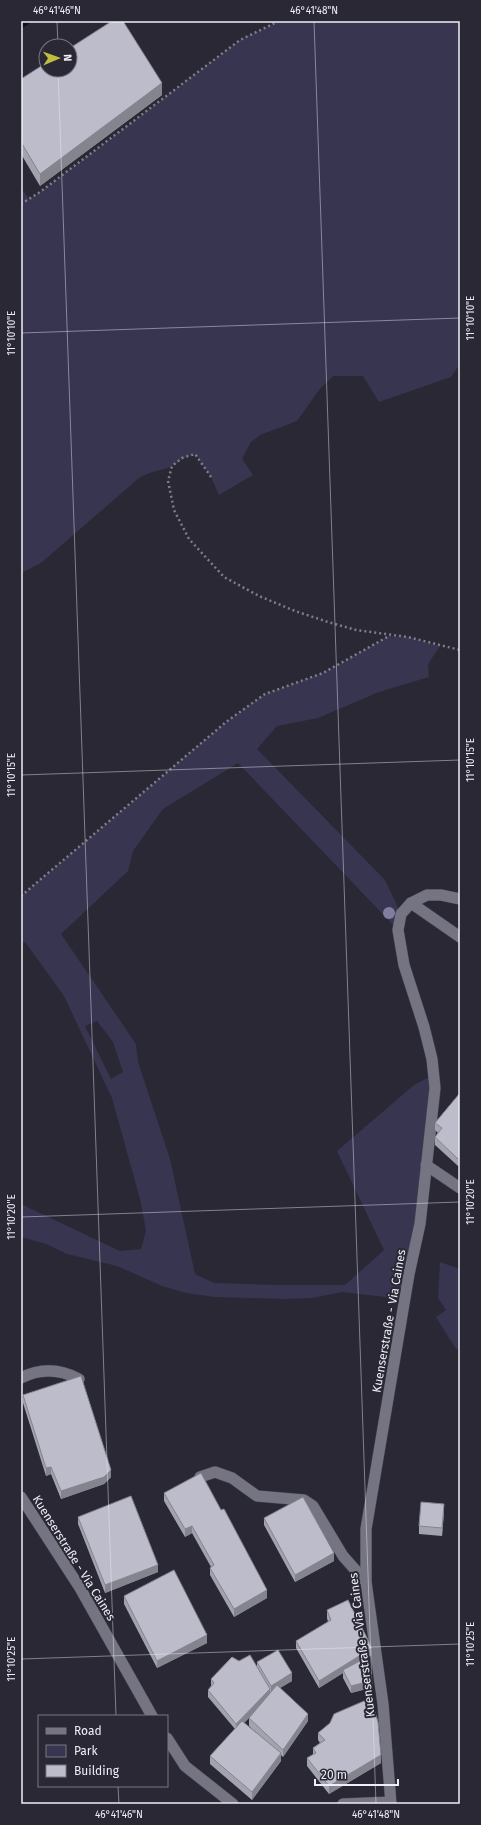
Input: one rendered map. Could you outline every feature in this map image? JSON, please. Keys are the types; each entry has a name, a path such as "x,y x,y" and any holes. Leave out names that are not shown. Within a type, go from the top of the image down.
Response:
{"street":[{"path":"460,899 441,895 427,895 411,903 460,937"},
{"name":"Kuenserstraße - Via Caines","path":"343,1804 391,1803 383,1704 366,1582 366,1529 409,1274 420,1224 435,1088 432,1058 424,1027 404,965 398,930 401,914 411,903"},
{"path":"426,1165 460,1188"},
{"path":"21,1378 28,1374 51,1370 69,1374 79,1379"},
{"path":"200,1476 215,1472 232,1478 257,1496 304,1500 313,1506 343,1556 366,1582"},
{"name":"Kuenserstraße - Via Caines","path":"21,1497 80,1588 151,1715"},
{"path":"168,1740 185,1766 233,1804"}],"path":[{"path":"21,204 53,182 240,40 279,21"},
{"path":"211,477 195,454 182,458 172,466 168,481 174,510 189,539 224,577 259,596 295,611 356,630 388,636 408,637 460,650"},
{"path":"21,896 226,722 265,694 323,673 388,636"}],"green space":[{"path":"279,21 460,21 460,364 451,377 379,402 363,376 333,376 319,390 297,421 260,435 251,442 242,459 253,475 219,495 211,477 195,454 188,456 172,466 139,478 41,563 21,573 21,188 29,199 40,192 240,40"},
{"path":"389,636 408,637 440,646 428,664 429,677 379,692 318,718 277,726 257,749 385,880 401,914 398,930 238,763 163,809 133,851 128,871 61,934 136,1044 138,1062 170,1159 195,1274 214,1283 345,1285 384,1250 337,1151 414,1085 433,1075 409,1274 394,1298 342,1292 312,1298 285,1299 215,1297 186,1293 162,1286 117,1266 67,1254 46,1244 21,1237 21,1204 120,1251 141,1249 146,1231 140,1199 112,1098 64,996 25,942 21,944 21,896 226,722 265,694 323,673","holes":["97,1021 113,1042 123,1072 111,1079 85,1026"]},
{"path":"440,1262 460,1269 460,1348 456,1349 436,1317 446,1310 438,1298"}],"building":[{"path":"112,21 123,21 162,83 40,174 21,142 21,79 38,68 38,78 78,78 78,43"},
{"path":"460,1093 460,1156 458,1159 435,1137 442,1128 435,1123"},
{"path":"81,1376 111,1470 104,1477 61,1491 51,1467 46,1468 23,1395"},
{"path":"201,1473 221,1510 224,1509 267,1590 234,1609 210,1568 214,1565 192,1526 185,1529 164,1493"},
{"path":"131,1496 158,1565 105,1585 78,1517"},
{"path":"303,1497 334,1553 295,1575 264,1518"},
{"path":"421,1502 444,1504 442,1528 419,1526"},
{"path":"174,1570 207,1635 157,1661 124,1596"},
{"path":"348,1600 372,1648 319,1681 296,1641 331,1620 327,1610"},
{"path":"278,1650 292,1673 271,1686 257,1662"},
{"path":"250,1655 270,1689 236,1724 208,1690 214,1683 211,1679 232,1657 239,1661"},
{"path":"367,1657 370,1681 351,1686 343,1670"},
{"path":"277,1685 308,1714 283,1750 249,1718"},
{"path":"371,1698 378,1722 381,1755 329,1786 307,1758 316,1753 313,1748 325,1740 318,1733 330,1723 334,1714"},
{"path":"242,1721 281,1753 252,1792 210,1756"}],"waterway":[{"path":"21,24 26,21"}]}
